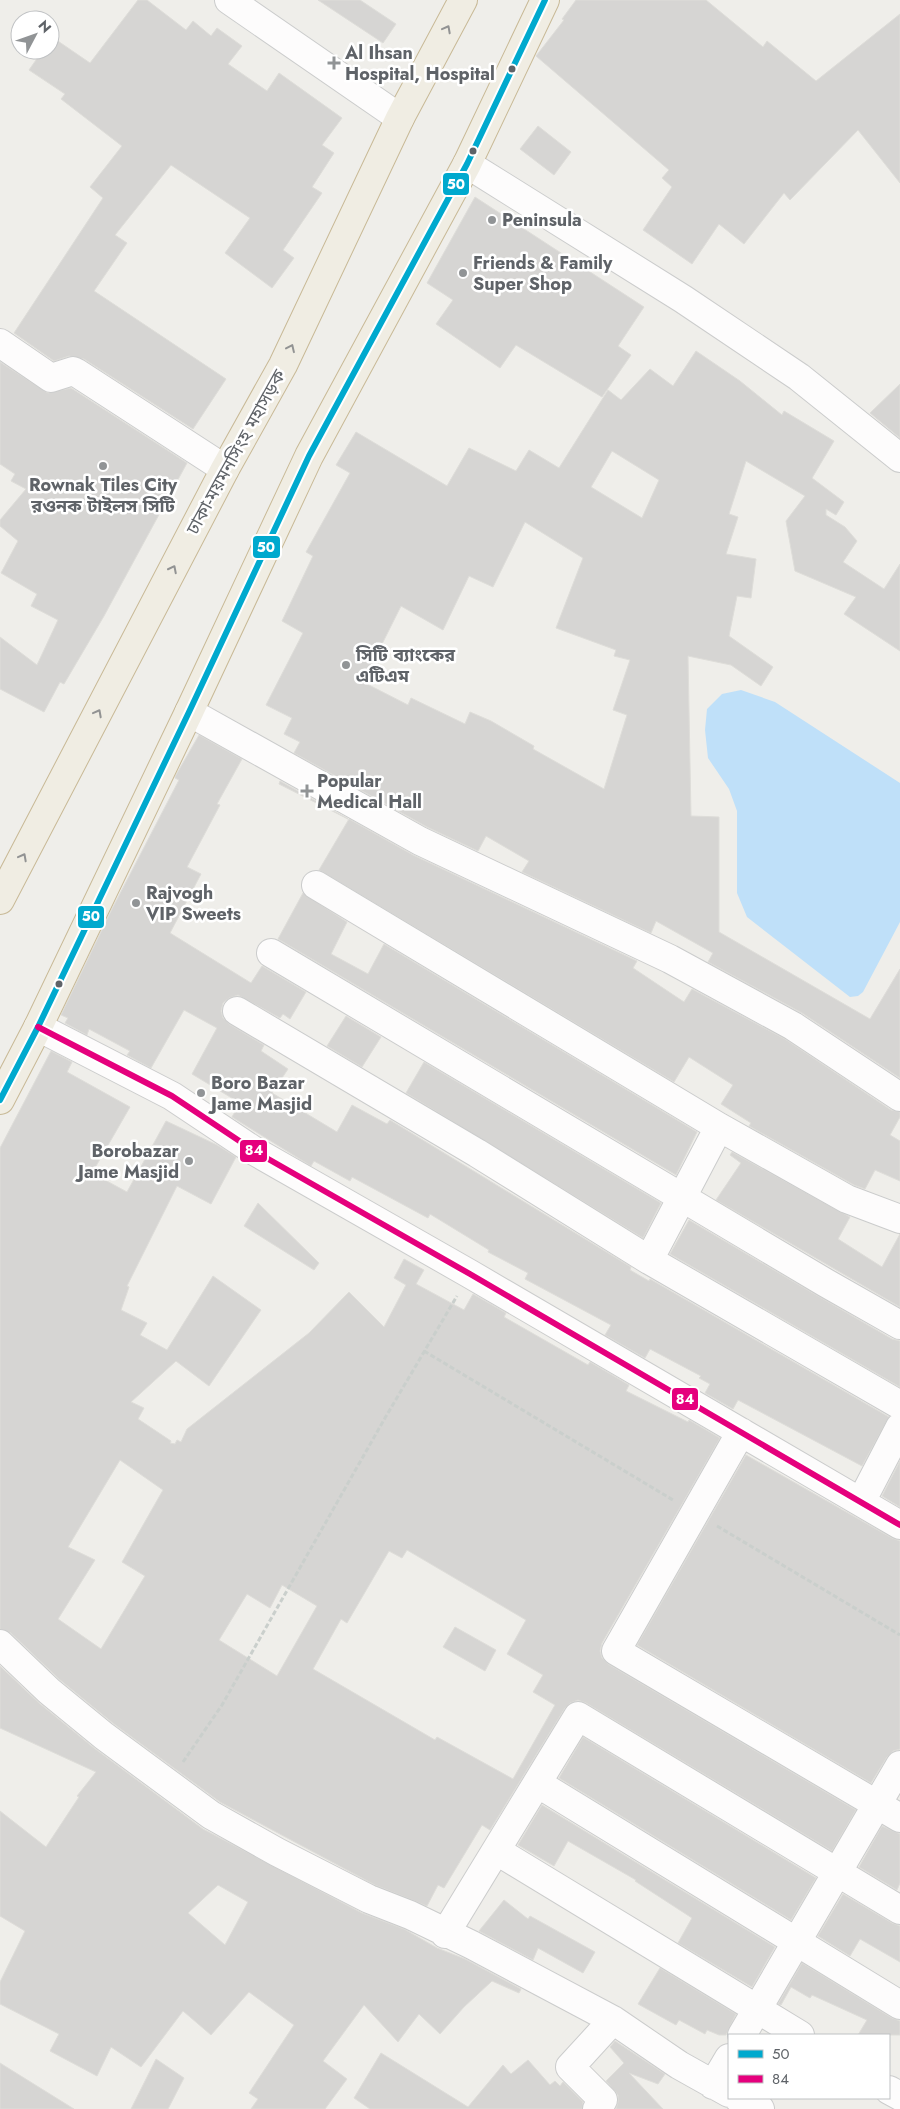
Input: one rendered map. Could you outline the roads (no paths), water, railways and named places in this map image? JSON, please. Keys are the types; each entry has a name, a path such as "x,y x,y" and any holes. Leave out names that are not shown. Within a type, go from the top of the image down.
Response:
{"highway":[{"name":"ঢাকা-ময়মনসিংহ মহাসড়ক","path":"0,900 225,469 283,365 400,118 463,0"},
{"path":"0,1100 38,1028 309,456 466,164 545,0"}],"street":[{"path":"229,0 400,118"},
{"path":"466,164 683,299 799,377 900,458"},
{"path":"0,343 51,378 73,371 77,373 225,469"},
{"path":"189,712 420,841 679,964 793,1026 900,1098"},
{"path":"316,885 719,1127 847,1199 900,1219"},
{"path":"271,953 900,1325"},
{"path":"237,1011 477,1153 649,1260 900,1405"},
{"path":"38,1028 172,1096 256,1152 470,1274 900,1525"},
{"path":"649,1260 719,1127"},
{"path":"861,1502 900,1427"},
{"path":"741,1432 616,1651 900,1818"},
{"path":"0,1644 49,1691 104,1736 211,1814 277,1852 369,1899 410,1915 613,2020 648,2045 721,2089 728,2062"},
{"path":"446,1934 578,1716 900,1910"},
{"path":"743,2034 900,1764"},
{"path":"537,1783 900,2005"},
{"path":"496,1851 798,2034"},
{"path":"597,2109 603,2100 570,2067 613,2020"},
{"path":"740,2099 760,2109"}],"water":[{"path":"741,690 775,702 900,783 900,922 863,992 858,996 850,997 747,917 737,893 737,811 729,789 708,758 705,730 707,709 722,694"}],"place":[{"name":"Al Ihsan Hospital, Hospital","path":"334,63"},
{"name":"Peninsula","path":"492,220"},
{"name":"Friends & Family Super Shop","path":"463,273"},
{"name":"Rownak Tiles City রওনক টাইলস সিটি","path":"103,466"},
{"name":"সিটি ব্যাংকের এটিএম","path":"346,665"},
{"name":"Popular Medical Hall","path":"307,791"},
{"name":"Rajvogh VIP Sweets","path":"136,903"},
{"name":"Boro Bazar Jame Masjid","path":"201,1093"},
{"name":"Borobazar Jame Masjid","path":"189,1161"}]}
